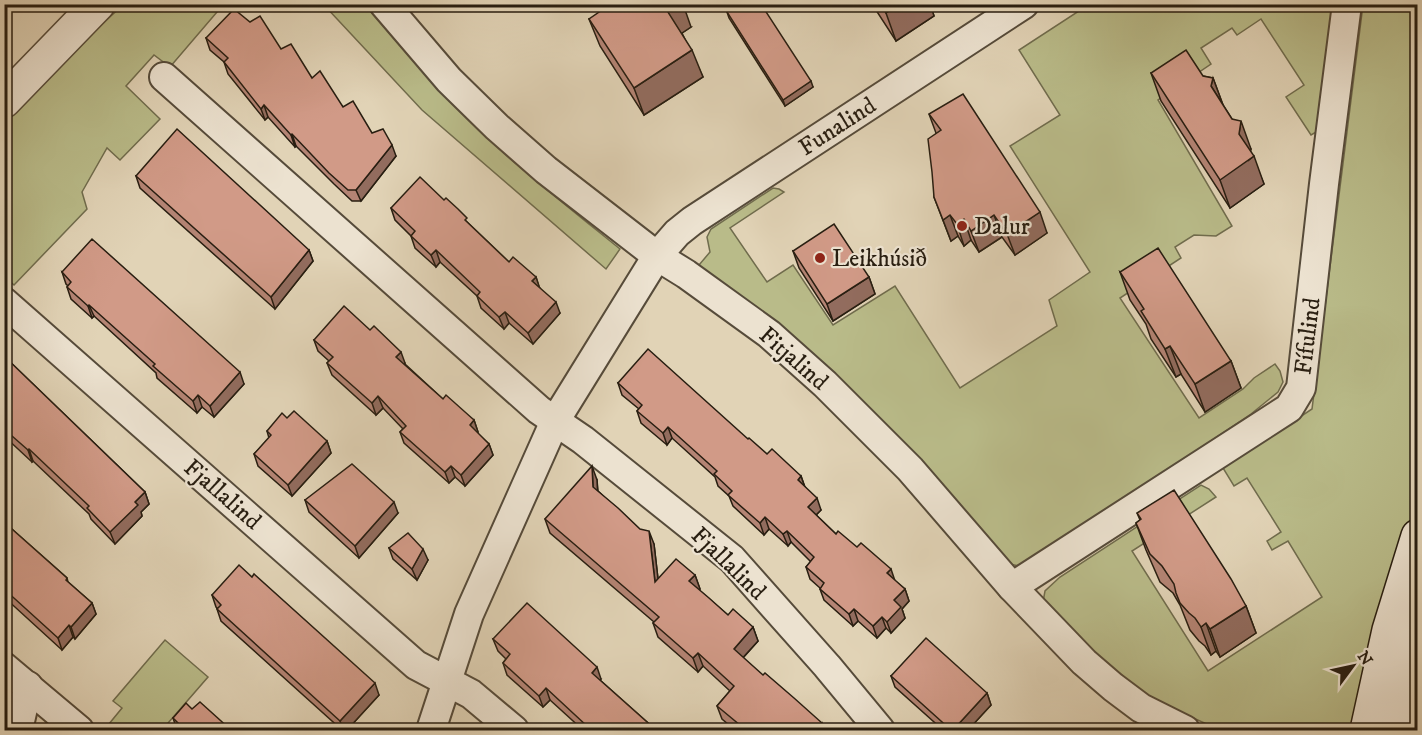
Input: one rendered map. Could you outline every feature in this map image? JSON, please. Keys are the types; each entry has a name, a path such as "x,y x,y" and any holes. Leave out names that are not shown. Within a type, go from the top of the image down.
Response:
{"main road":[{"path":"5,99 98,4"},
{"path":"1367,730 1389,630 1418,536"},
{"path":"1398,730 1418,628"}],"street":[{"name":"Fitjalind","path":"384,4 448,80 496,127 546,170 657,256 686,274 769,334 825,384 910,469 1012,587 1084,662 1141,708 1185,730"},
{"name":"Funalind","path":"657,256 677,233 692,221 1024,4"},
{"name":"Fífulind","path":"1012,587 1289,408 1301,388 1347,4"},
{"name":"Fjallalind","path":"164,76 539,410 583,440 732,560 880,730"},
{"path":"431,730 469,614 555,421 657,256"},
{"name":"Fjallalind","path":"4,302 416,665 471,694 514,730"},
{"path":"4,666 79,730"},
{"path":"18,730 28,687"}],"green space":[{"path":"123,5 223,5 170,67 154,55 126,86 160,119 120,160 107,148 82,192 87,209 14,285 5,277 4,121"},
{"path":"324,5 365,5 467,119 533,178 620,249 606,269 422,110"},
{"path":"1088,5 1336,5 1318,131 1311,135 1286,97 1304,85 1261,19 1237,35 1232,28 1201,48 1211,64 1158,100 1232,226 1216,236 1194,235 1175,247 1181,258 1120,298 1199,418 1243,389 1254,378 1275,364 1283,382 1278,392 1251,414 1038,557 1019,566 1005,563 699,265 710,252 707,237 711,229 773,188 779,189 784,192 730,228 767,282 793,265 833,325 895,286 960,388 1057,326 1049,300 1090,272 1010,146 1060,115 1019,50"},
{"path":"1363,5 1417,5 1417,477 1411,526 1353,729 1227,730 1211,726 1151,699 1099,662 1043,602 1045,591 1060,577 1201,485 1209,489 1216,497 1132,551 1208,671 1322,597 1288,541 1272,550 1267,541 1281,532 1247,478 1234,486 1223,468 1312,409"},
{"path":"165,640 208,677 162,730 104,730 122,708 113,701"}],"building":[{"path":"611,4 673,4 666,9 692,50 634,88 589,19"},
{"path":"739,4 761,4 811,81 783,100 727,12"},
{"path":"880,4 899,4 886,13"},
{"path":"234,9 250,22 260,16 281,49 291,44 312,78 320,71 343,107 353,101 372,133 383,129 392,145 356,190 348,190 291,135 264,105 261,109 224,62 228,58 206,38"},
{"path":"1186,50 1203,76 1213,78 1211,86 1232,119 1241,121 1239,134 1254,156 1220,180 1151,73"},
{"path":"963,94 1040,212 1007,234 994,215 971,231 964,219 957,224 950,215 943,220 934,197 928,139 941,130 929,114"},
{"path":"177,129 309,250 271,297 136,176"},
{"path":"420,177 444,200 446,198 458,209 467,218 465,220 509,262 513,257 536,277 532,281 556,302 528,333 505,312 499,317 477,296 480,292 436,250 431,255 411,236 415,231 391,208"},
{"path":"834,224 869,277 827,304 793,251"},
{"path":"92,239 240,372 210,406 198,395 193,401 153,366 155,364 67,287 71,282 62,272"},
{"path":"1158,248 1231,361 1195,384 1170,346 1165,349 1141,311 1144,309 1120,272"},
{"path":"344,306 370,330 374,326 401,352 396,357 443,399 446,395 474,420 470,425 489,444 461,475 451,466 445,472 400,432 406,426 378,396 372,403 327,363 333,357 314,340"},
{"path":"648,349 748,439 767,454 772,449 801,476 798,480 817,498 808,507 836,534 838,531 857,547 861,543 891,569 887,573 905,589 894,600 901,607 887,622 882,617 873,626 854,609 849,614 820,589 824,583 806,567 814,557 787,531 783,534 765,517 760,523 728,495 732,491 714,474 717,471 668,427 663,433 637,411 642,405 618,383"},
{"path":"4,356 145,492 135,502 138,505 110,532 87,508 89,506 29,449 4,429"},
{"path":"294,411 327,441 288,485 254,454 271,435 267,431 282,413 287,418"},
{"path":"352,464 394,502 355,546 305,500"},
{"path":"592,466 593,487 640,529 649,531 655,582 676,559 695,575 689,581 728,615 733,609 753,627 734,649 822,723 819,727 823,730 746,730 717,706 734,686 698,653 693,658 653,623 659,617 545,519"},
{"path":"1174,490 1246,606 1210,629 1206,623 1201,627 1180,603 1174,584 1162,566 1150,554 1136,523 1141,519 1137,513"},
{"path":"4,522 92,603 58,638 4,589"},
{"path":"408,533 423,549 412,569 389,548"},
{"path":"239,565 252,577 254,574 375,683 340,721 217,609 221,605 212,595"},
{"path":"527,603 597,667 592,673 656,730 585,730 588,727 546,688 539,696 503,663 510,654 493,639"},
{"path":"926,638 987,693 953,730 891,676"},
{"path":"200,702 231,730 173,730 179,724 173,718 186,703 192,709"}],"place":[{"name":"Dalur","path":"962,226"},
{"name":"Leikhúsið","path":"820,258"}]}
